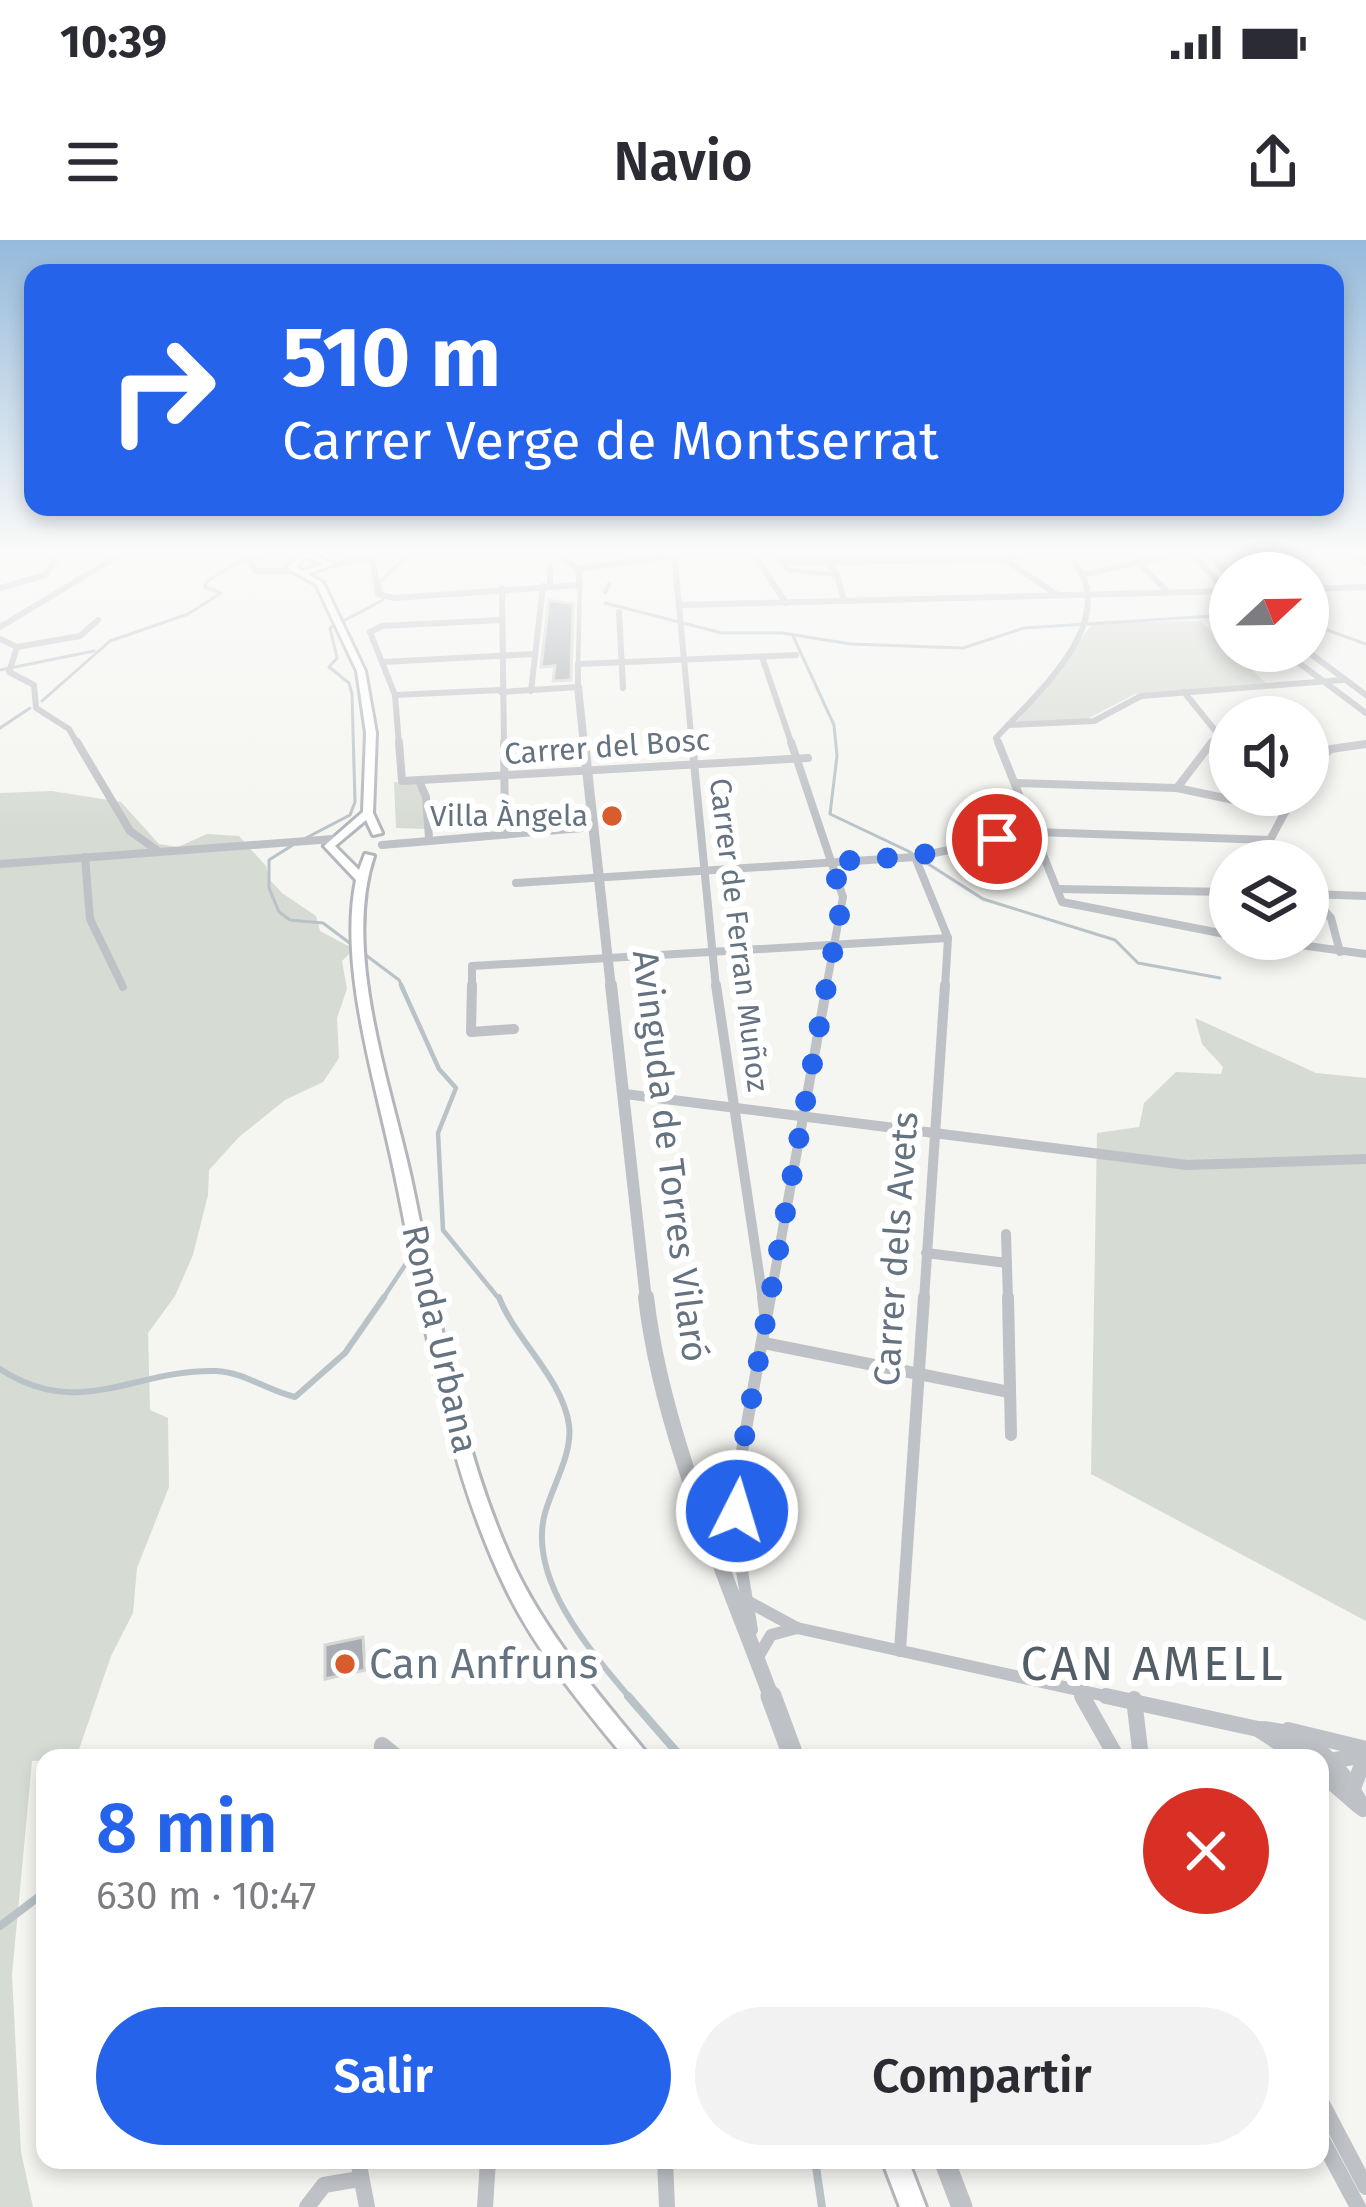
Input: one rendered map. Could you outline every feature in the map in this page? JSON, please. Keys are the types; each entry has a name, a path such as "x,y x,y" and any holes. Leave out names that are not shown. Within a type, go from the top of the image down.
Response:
{"main road":[{"path":"348,645 368,702 368,813 380,838"},
{"path":"335,849 368,813"},
{"path":"346,832 380,838"},
{"name":"Ronda Urbana","path":"380,838 359,877 362,977 417,1244 486,1521 536,1626 631,1749"},
{"path":"335,849 369,856"},
{"path":"335,849 359,877"},
{"path":"898,2169 913,2207"}],"street":[{"path":"12,645 30,645"},
{"path":"378,645 395,695 399,775 402,781 420,783 426,797 429,838"},
{"path":"501,645 505,833"},
{"path":"531,691 536,645"},
{"path":"395,695 578,687 578,645"},
{"path":"620,645 622,688"},
{"name":"Carrer de Ferran Muñoz","path":"683,645 711,952 766,1322"},
{"path":"1070,645 996,739 1062,902 1209,932"},
{"path":"17,647 8,670 34,685 40,712 69,729 130,831 161,852"},
{"path":"383,662 534,654"},
{"path":"578,664 796,655"},
{"path":"758,1657 737,1511 742,1451 843,896 802,759 762,657"},
{"path":"1329,669 1366,695"},
{"path":"1311,672 1366,713"},
{"path":"1009,725 1094,721 1141,696 1342,680"},
{"name":"Avinguda de Torres Vilaró","path":"578,687 649,1326 702,1508 791,1749"},
{"path":"1177,788 1218,734 1184,692"},
{"path":"1329,751 1366,744"},
{"name":"Carrer del Bosc","path":"420,783 802,759"},
{"path":"1015,783 1177,788 1209,795"},
{"path":"517,883 914,856 1034,832 1270,840 1283,816"},
{"path":"380,838 594,827"},
{"path":"0,864 303,845 335,849"},
{"path":"85,856 90,919 123,987"},
{"name":"Carrer dels Avets","path":"900,1651 947,938 914,856"},
{"path":"1057,889 1209,892"},
{"path":"1329,894 1366,896"},
{"path":"1329,916 1340,952"},
{"path":"514,1029 471,1032 472,966 947,938"},
{"path":"1329,950 1366,954"},
{"path":"625,1094 1187,1166 1366,1159"},
{"path":"1006,1234 1010,1435"},
{"path":"926,1253 1007,1263"},
{"path":"764,1343 918,1378 1010,1392"},
{"path":"747,1601 797,1628 1282,1736 1331,1738 1366,1753"},
{"path":"758,1657 771,1635 797,1628"},
{"path":"1077,1687 1112,1749"},
{"path":"1134,1700 1140,1749"},
{"path":"1282,1736 1294,1749"},
{"path":"1282,1736 1301,1749"},
{"path":"1327,1749 1331,1738"},
{"path":"1329,1761 1366,1753"},
{"path":"1353,1788 1366,1753"},
{"path":"1329,1769 1353,1788 1365,1810"},
{"path":"1329,1771 1365,1810"},
{"path":"1329,2117 1366,2186"},
{"path":"1329,2153 1358,2207"},
{"path":"307,2207 324,2185 358,2169 367,2207"},
{"path":"485,2207 487,2169"},
{"path":"665,2169 667,2207"},
{"path":"947,2169 962,2207"}],"shaded area":[{"path":"1076,645 1209,645 1209,672 1254,672 1266,683 1135,694 1083,721 1017,722"},
{"path":"394,782 420,783 428,829 396,828"},
{"path":"52,791 121,802 159,844 178,847 207,834 239,836 282,893 316,916 320,931 354,949 342,961 347,989 337,1018 339,1058 323,1082 285,1100 239,1137 209,1170 208,1195 193,1255 175,1296 148,1333 150,1410 168,1418 169,1487 137,1568 133,1613 111,1656 79,1749 36,1749 36,1761 32,1761 12,1975 21,2152 33,2207 0,2207 0,793"},
{"path":"1195,1018 1316,1073 1366,1078 1366,1621 1091,1474 1097,1133 1139,1127 1144,1103 1176,1072 1221,1074 1223,1067 1202,1044"}],"building":[{"path":"544,645 572,645 571,680 553,681 555,666 541,667"},
{"name":"Can Anfruns","path":"363,1637 365,1670 325,1679 325,1645"}],"waterway":[{"path":"42,701 106,645"},
{"path":"306,838 350,815 355,802 352,694 349,683 329,667 337,658 334,645"},
{"path":"797,645 834,725 837,756 830,814 908,851 983,899 1115,940 1138,963 1220,978"},
{"path":"873,645 973,645"},
{"path":"0,670 94,651"},
{"path":"0,728 30,708"},
{"path":"296,843 269,860 269,888 279,912 290,920 323,923 399,980 403,988"},
{"path":"401,985 439,1069 456,1088 438,1133 443,1230 500,1300"},
{"path":"384,1298 407,1262"},
{"path":"499,1297 558,1391 569,1425 565,1458 545,1513 545,1563 581,1637 631,1699"},
{"path":"0,1369 29,1384 81,1392 186,1372 216,1371 295,1397 345,1353 384,1298"},
{"path":"628,1696 674,1749"},
{"path":"0,1926 36,1899"},
{"path":"816,2169 822,2207"}],"place":[{"name":"Villa Àngela","path":"612,816"},
{"name":"Can Anfruns","path":"345,1664"}],"district":[{"name":"CAN AMELL","path":"1153,1664"}],"route":[{"path":"737,1511 742,1451 843,896 830,862 915,856 997,839"}]}
